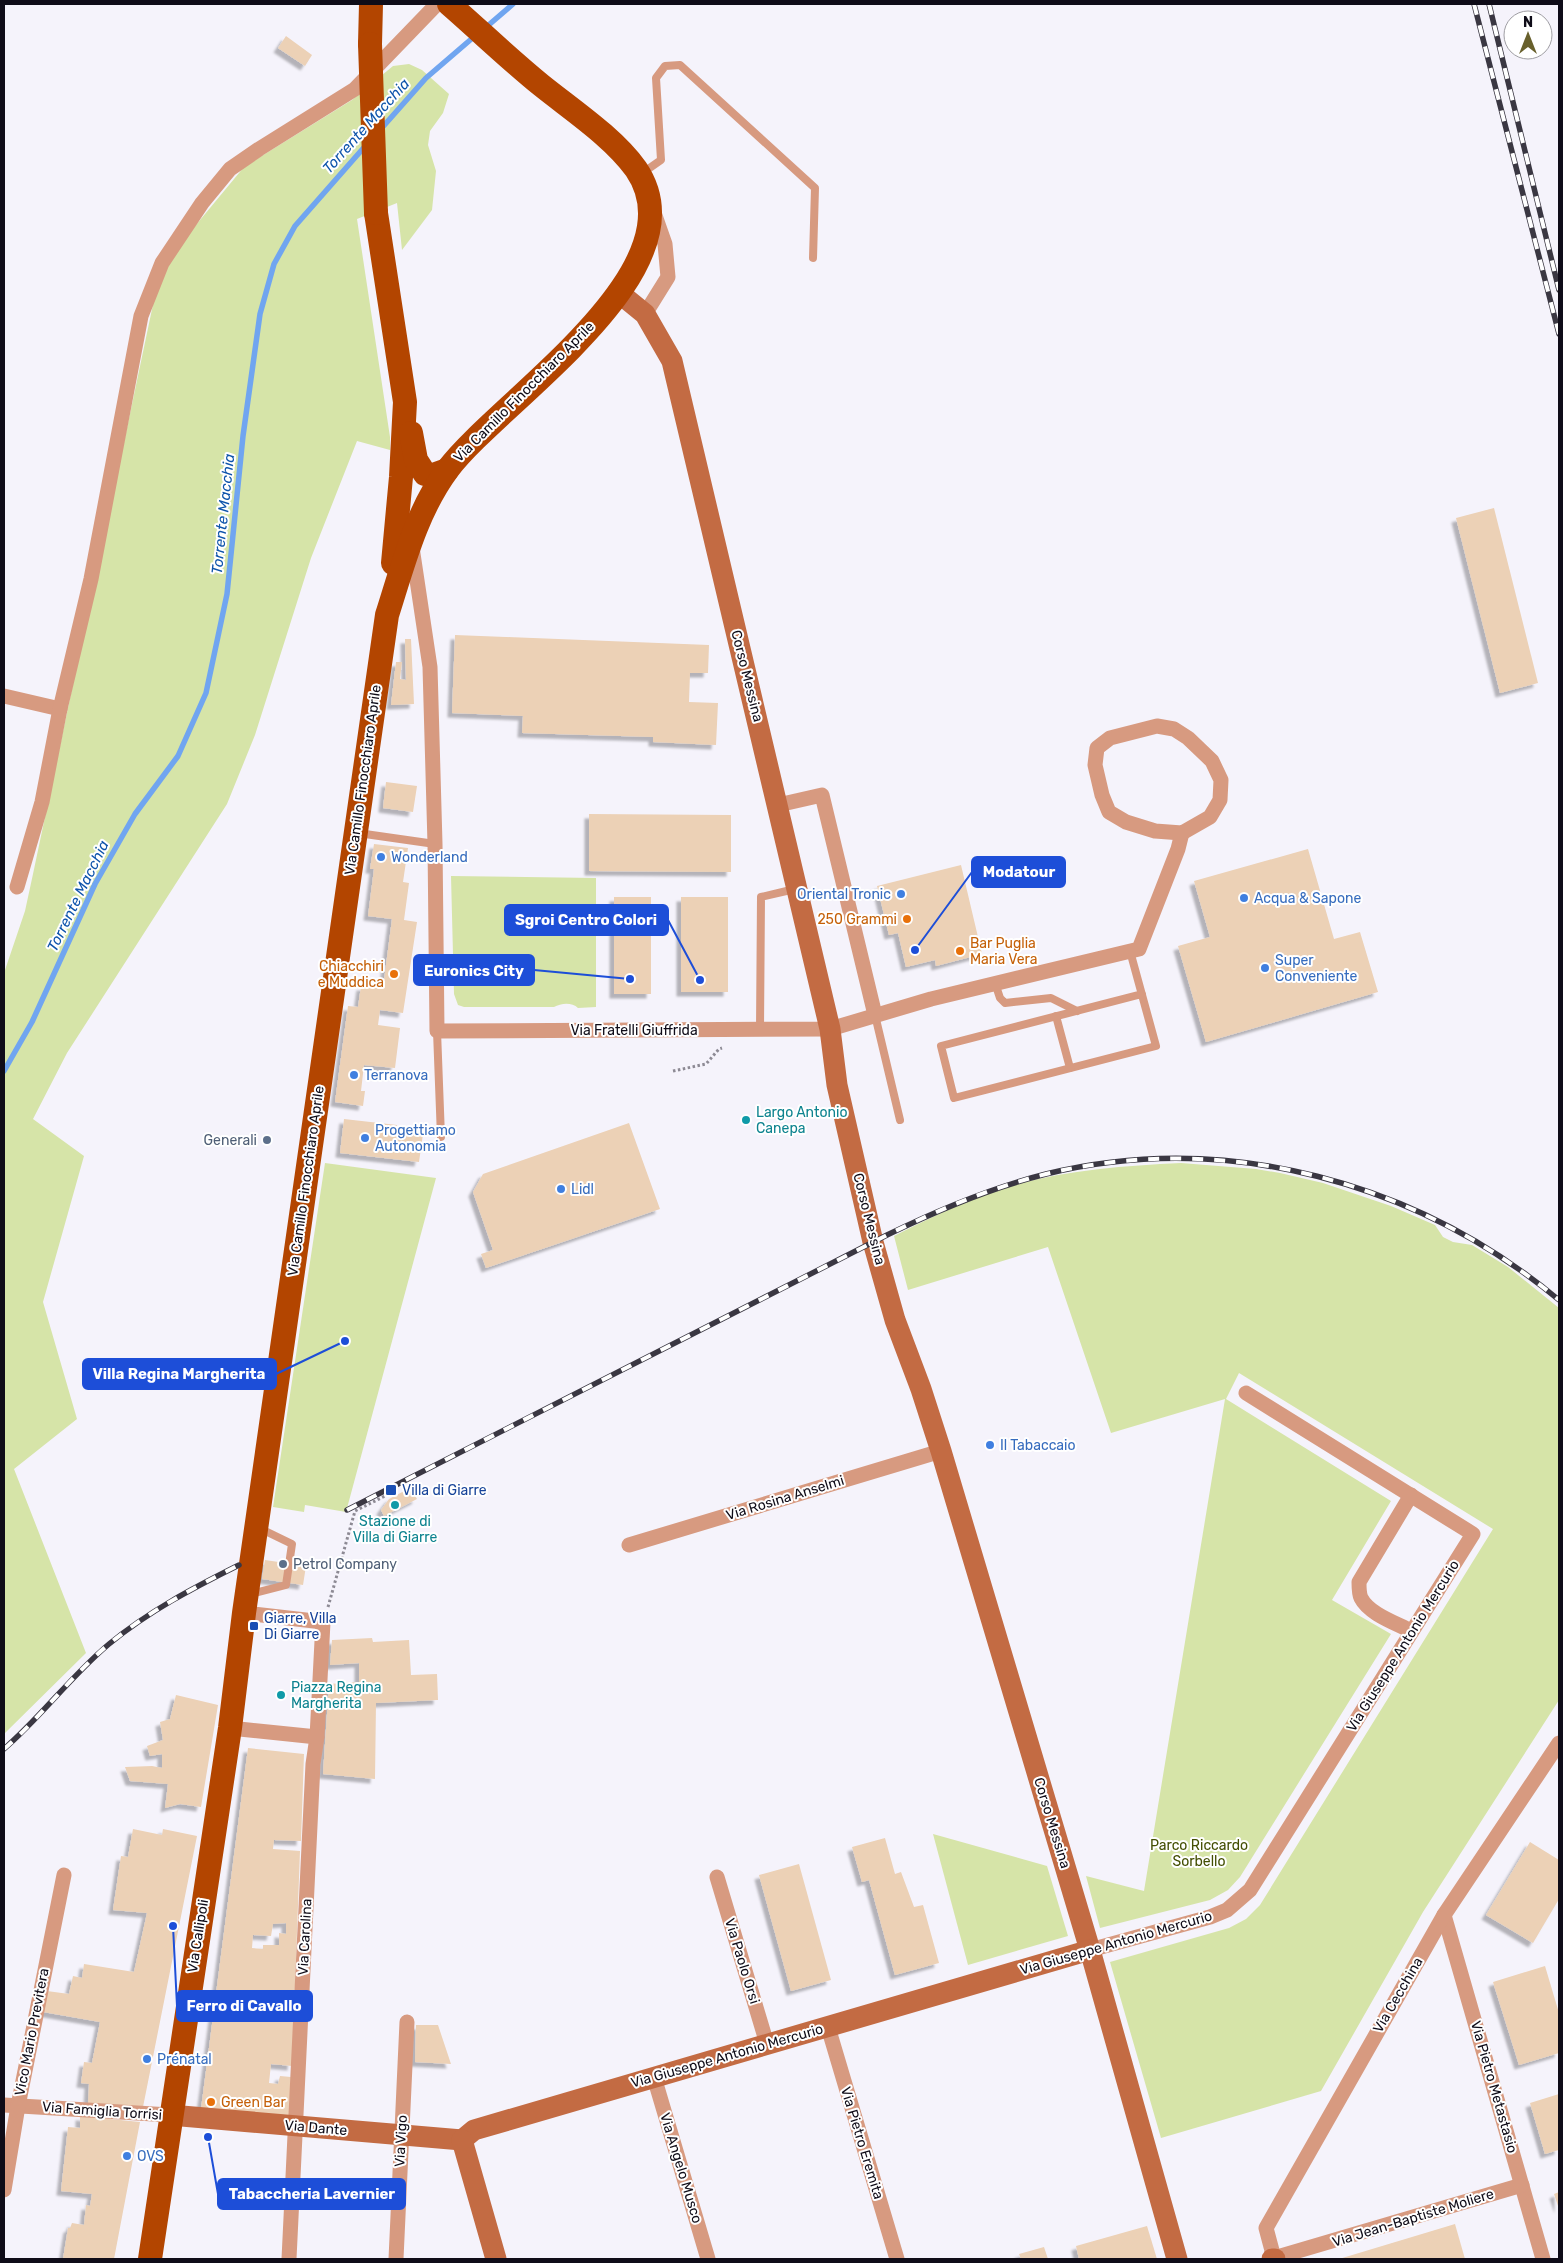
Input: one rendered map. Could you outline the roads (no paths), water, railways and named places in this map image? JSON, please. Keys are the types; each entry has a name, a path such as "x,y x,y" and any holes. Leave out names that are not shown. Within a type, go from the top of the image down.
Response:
{"main road":[{"name":"Via Camillo Finocchiaro Aprile","path":"245,1604 386,615 411,541 428,500 447,470 466,446 571,349 618,292 633,270 649,234 651,204 645,185 618,148 535,80 449,4"},
{"path":"372,6 370,44 376,213 405,402 419,467 425,474 433,475 447,470"},
{"path":"386,615 400,486 405,402"},
{"name":"Via Callipoli","path":"150,2259 170,2115 230,1728 245,1604"}],"street":[{"path":"17,887 42,802 60,709 91,579 141,316 162,263 202,203 230,170 259,149 355,89 438,4"},
{"path":"618,292 645,314 668,277 665,244 651,204"},
{"name":"Corso Messina","path":"645,314 672,361 798,888 832,1036 837,1085 874,1242 895,1320 921,1389 941,1451 1090,1950 1177,2259"},
{"path":"411,541 430,667 436,844 437,1031"},
{"path":"4,696 60,709"},
{"path":"1130,951 1138,949 1178,849 1182,833 1210,817 1220,800 1221,780 1212,761 1188,738 1174,729 1157,726 1110,738 1097,748 1095,765 1102,795 1109,812 1126,822 1155,831 1182,833"},
{"path":"778,805 822,795 875,1015"},
{"name":"Via Fratelli Giuffrida","path":"437,1031 760,1029 832,1036 875,1015 995,983 1130,951"},
{"name":"Via Giuseppe Antonio Mercurio","path":"462,2140 474,2130 1090,1950 1210,1917 1226,1910 1250,1890 1473,1534 1246,1393"},
{"name":"Via Rosina Anselmi","path":"629,1545 941,1451"},
{"path":"1411,1495 1359,1582 1361,1598 1367,1605 1411,1631"},
{"name":"Via Carolina","path":"245,1604 323,1622 317,1737 313,1764 289,2259"},
{"path":"230,1728 317,1737"},
{"name":"Via Cecchina","path":"1274,2259 1266,2228 1444,1915 1559,1743"},
{"name":"Vico Mario Previtera","path":"4,2190 11,2105 64,1875"},
{"name":"Via Paolo Orsi","path":"717,1877 767,2044"},
{"name":"Via Pietro Metastasio","path":"1444,1915 1543,2259"},
{"name":"Via Vigo","path":"396,2259 407,2022"},
{"name":"Via Pietro Eremita","path":"828,2027 897,2259"},
{"name":"Via Angelo Musco","path":"654,2077 708,2259"},
{"name":"Via Famiglia Torrisi","path":"11,2105 170,2115"},
{"name":"Via Dante","path":"170,2115 462,2140"},
{"path":"462,2140 496,2259"},
{"name":"Via Jean-Baptiste Moliere","path":"1274,2259 1522,2185"}],"lane":[{"path":"639,175 661,160 656,78 664,66 680,64 816,188 813,258"},
{"path":"356,832 436,844"},
{"path":"760,1029 761,897 798,888"},
{"path":"1130,951 1142,994 1156,1046 954,1098 941,1046 1142,994"},
{"path":"995,983 1000,998 1005,1003 1051,998 1077,1011"},
{"path":"875,1015 900,1120"},
{"path":"1056,1016 1070,1068"},
{"path":"437,1031 441,1137"},
{"path":"245,1604 286,1585 292,1544 257,1527"}],"waterway":[{"name":"Torrente Macchia","path":"484,29 513,4"},
{"name":"Torrente Macchia","path":"380,130 426,78 476,35"},
{"name":"Torrente Macchia","path":"4,1071 32,1022 95,884 135,814 178,756 206,693 227,594 243,436 260,314 274,264 295,226 367,144"}],"railway":[{"path":"1474,4 1559,334"},
{"path":"1489,4 1559,290"},
{"path":"347,1510 925,1217 965,1200 1025,1180 1046,1174 1114,1162 1183,1159 1250,1163 1317,1176 1382,1197 1444,1224 1504,1259 1559,1300"},
{"path":"4,1749 31,1724 95,1656 124,1632 172,1601 239,1565"}],"place":[{"name":"Wonderland","path":"381,857"},
{"name":"Oriental Tronic","path":"901,894"},
{"name":"Acqua & Sapone","path":"1244,898"},
{"name":"250 Grammi","path":"907,919"},
{"name":"Modatour","path":"915,950"},
{"name":"Bar Puglia Maria Vera","path":"960,951"},
{"name":"Super Conveniente","path":"1265,968"},
{"name":"Chiacchiri e Muddica","path":"394,974"},
{"name":"Euronics City","path":"630,979"},
{"name":"Sgroi Centro Colori","path":"700,980"},
{"name":"Terranova","path":"354,1075"},
{"name":"Largo Antonio Canepa","path":"746,1120"},
{"name":"Progettiamo Autonomia","path":"365,1138"},
{"name":"Generali","path":"267,1140"},
{"name":"Lidl","path":"561,1189"},
{"name":"Villa Regina Margherita","path":"345,1341"},
{"name":"Il Tabaccaio","path":"990,1445"},
{"name":"Villa di Giarre","path":"391,1490"},
{"name":"Stazione di Villa di Giarre","path":"395,1505"},
{"name":"Petrol Company","path":"283,1564"},
{"name":"Giarre, Villa Di Giarre","path":"254,1626"},
{"name":"Piazza Regina Margherita","path":"281,1695"},
{"name":"Ferro di Cavallo","path":"173,1926"},
{"name":"Prénatal","path":"147,2059"},
{"name":"Green Bar","path":"211,2102"},
{"name":"Tabaccheria Lavernier","path":"208,2137"},
{"name":"OVS","path":"127,2156"}],"park label":[{"name":"Parco Riccardo Sorbello","path":"1199,1854"}]}
